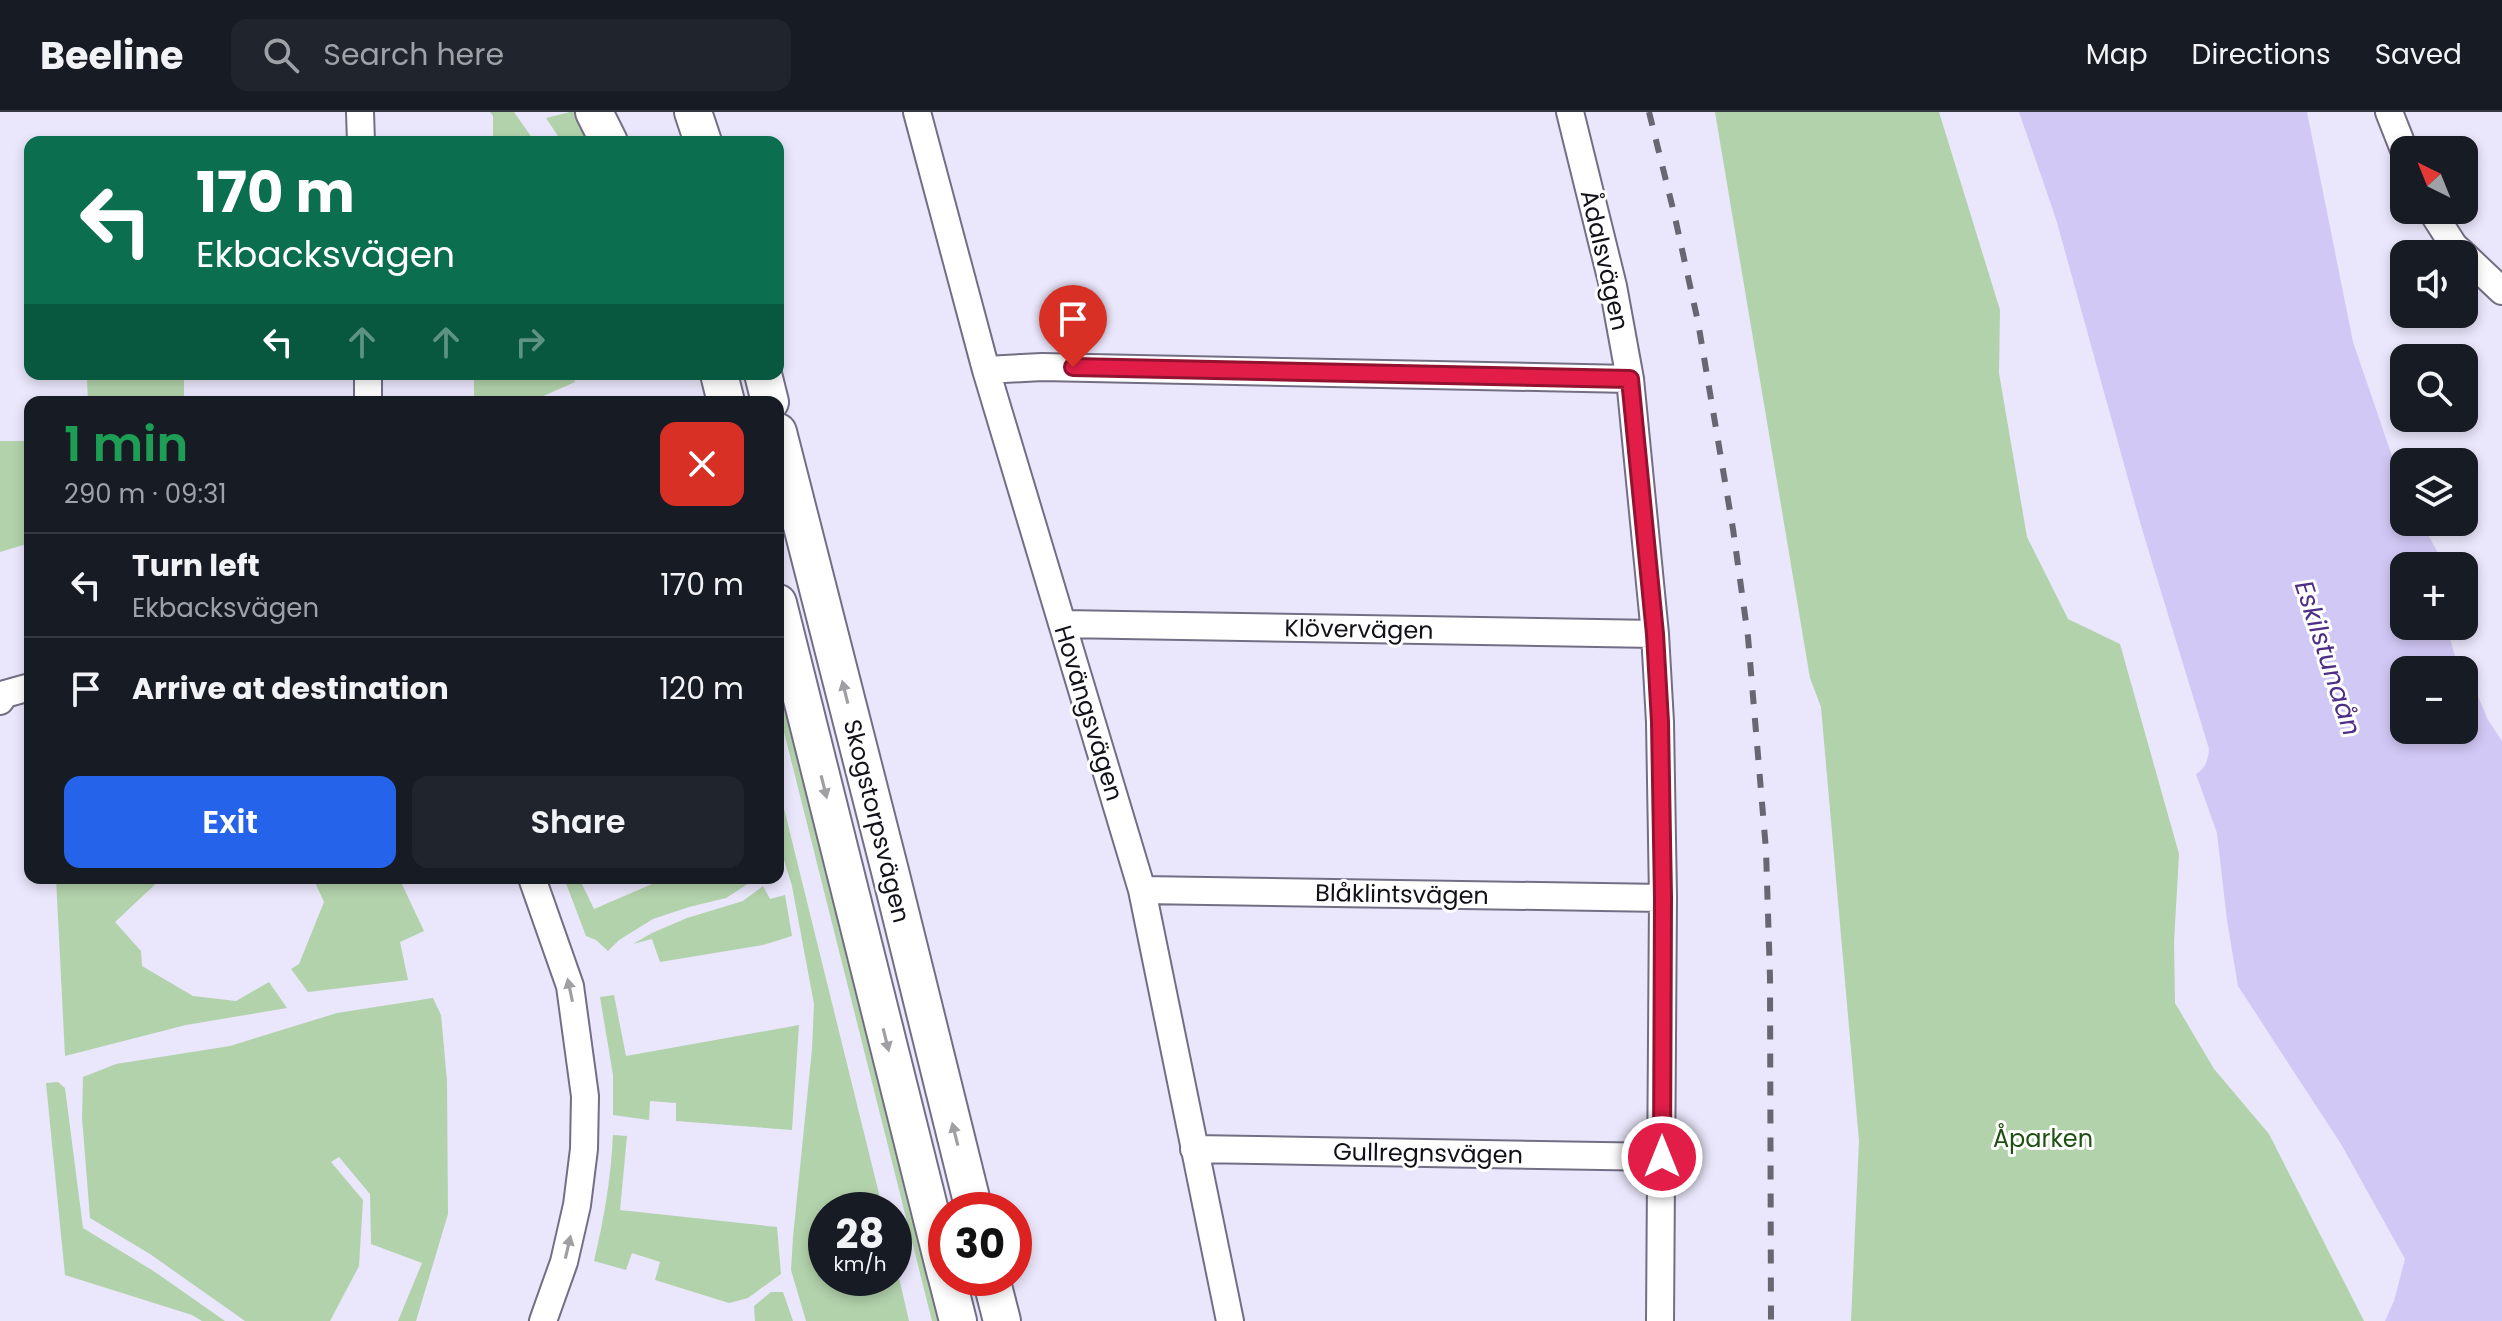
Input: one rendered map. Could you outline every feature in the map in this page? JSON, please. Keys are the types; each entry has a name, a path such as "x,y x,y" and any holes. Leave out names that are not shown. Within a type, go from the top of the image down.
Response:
{"main road":[{"path":"594,112 606,136"},
{"path":"693,112 701,136"},
{"name":"Skogstorpsvägen","path":"784,456 970,1192"},
{"name":"Skogstorpsvägen","path":"784,627 928,1204"},
{"name":"Skogstorpsvägen","path":"951,1296 958,1321"},
{"path":"996,1296 1002,1321"}],"street":[{"path":"360,112 361,136"},
{"name":"Hovängsvägen","path":"917,112 986,370 1142,890 1230,1321"},
{"name":"Ådalsvägen","path":"1570,112 1613,286 1630,379 1655,634 1663,898 1660,1321"},
{"path":"2389,112 2398,136"},
{"path":"2478,269 2502,291"},
{"path":"986,370 1042,367 1630,379"},
{"name":"Klövervägen","path":"1063,624 1655,634"},
{"path":"534,884 570,986 585,1096 584,1149 577,1205 567,1251 543,1321"},
{"name":"Blåklintsvägen","path":"1142,890 1663,898"},
{"name":"Gullregnsvägen","path":"1194,1149 1662,1157"}],"green space":[{"path":"490,112 514,112 531,136 493,136 493,116"},
{"path":"578,112 589,136 558,136 546,118"},
{"name":"Åparken","path":"1715,112 1939,112 2000,310 1999,373 2027,537 2068,619 2120,644 2179,854 2174,942 2175,1003 2214,1069 2269,1134 2364,1321 1851,1321 1859,1141 1821,707 1810,678"},
{"path":"87,380 184,380 184,396 88,396"},
{"path":"474,380 575,382 544,396 474,396"},
{"path":"0,441 24,441 24,545 0,552"},
{"path":"784,704 907,1192 900,1192 784,732"},
{"path":"784,808 879,1192 808,1192 808,1296 903,1296 909,1321 806,1321 791,1270 814,1004 792,886 784,860"},
{"path":"56,884 156,884 115,922 141,951 142,966 193,996 236,1001 269,982 287,1008 186,1025 65,1056"},
{"path":"316,884 402,884 424,931 400,942 408,980 308,992 291,969 299,964 324,902"},
{"path":"566,884 582,884 594,909 652,884 748,884 726,898 653,919 619,940 608,951 586,936"},
{"path":"763,886 770,899 785,895 792,936 763,945 660,962 652,939 633,944 687,918 743,901"},
{"path":"614,995 626,1056 799,1025 792,1130 676,1121 676,1103 650,1101 649,1120 613,1115 613,1075 600,997"},
{"path":"433,998 441,1015 447,1081 448,1214 416,1321 398,1321 422,1263 371,1244 370,1194 339,1157 331,1162 363,1200 359,1266 330,1321 245,1321 150,1254 90,1218 82,1117 83,1077 116,1064 230,1046 337,1013"},
{"path":"58,1082 65,1088 83,1228 155,1272 225,1321 202,1321 192,1315 65,1275 46,1083"},
{"path":"613,1135 627,1136 620,1210 777,1227 781,1274 748,1298 729,1303 655,1280 660,1262 632,1253 626,1270 594,1261 611,1167"},
{"path":"912,1210 928,1274 928,1296 934,1296 940,1321 932,1321 912,1241"},
{"path":"771,1292 783,1292 793,1321 755,1321 754,1306"}],"water":[{"name":"Eskilstunaån","path":"2019,112 2307,112 2353,342 2390,450 2390,536 2429,536 2437,552 2390,552 2390,640 2450,640 2455,656 2390,656 2390,744 2478,744 2478,697 2502,741 2502,1321 2385,1321 2394,1301 2405,1259 2341,1144 2238,986 2217,833 2196,774 2206,763 2209,749 2142,529 2056,219"}],"railway":[{"path":"1649,112 1698,322 1748,637 1766,850 1770,977 1771,1321"}],"route":[{"path":"1073,367 1630,379 1655,634 1660,722 1662,1157"}]}
